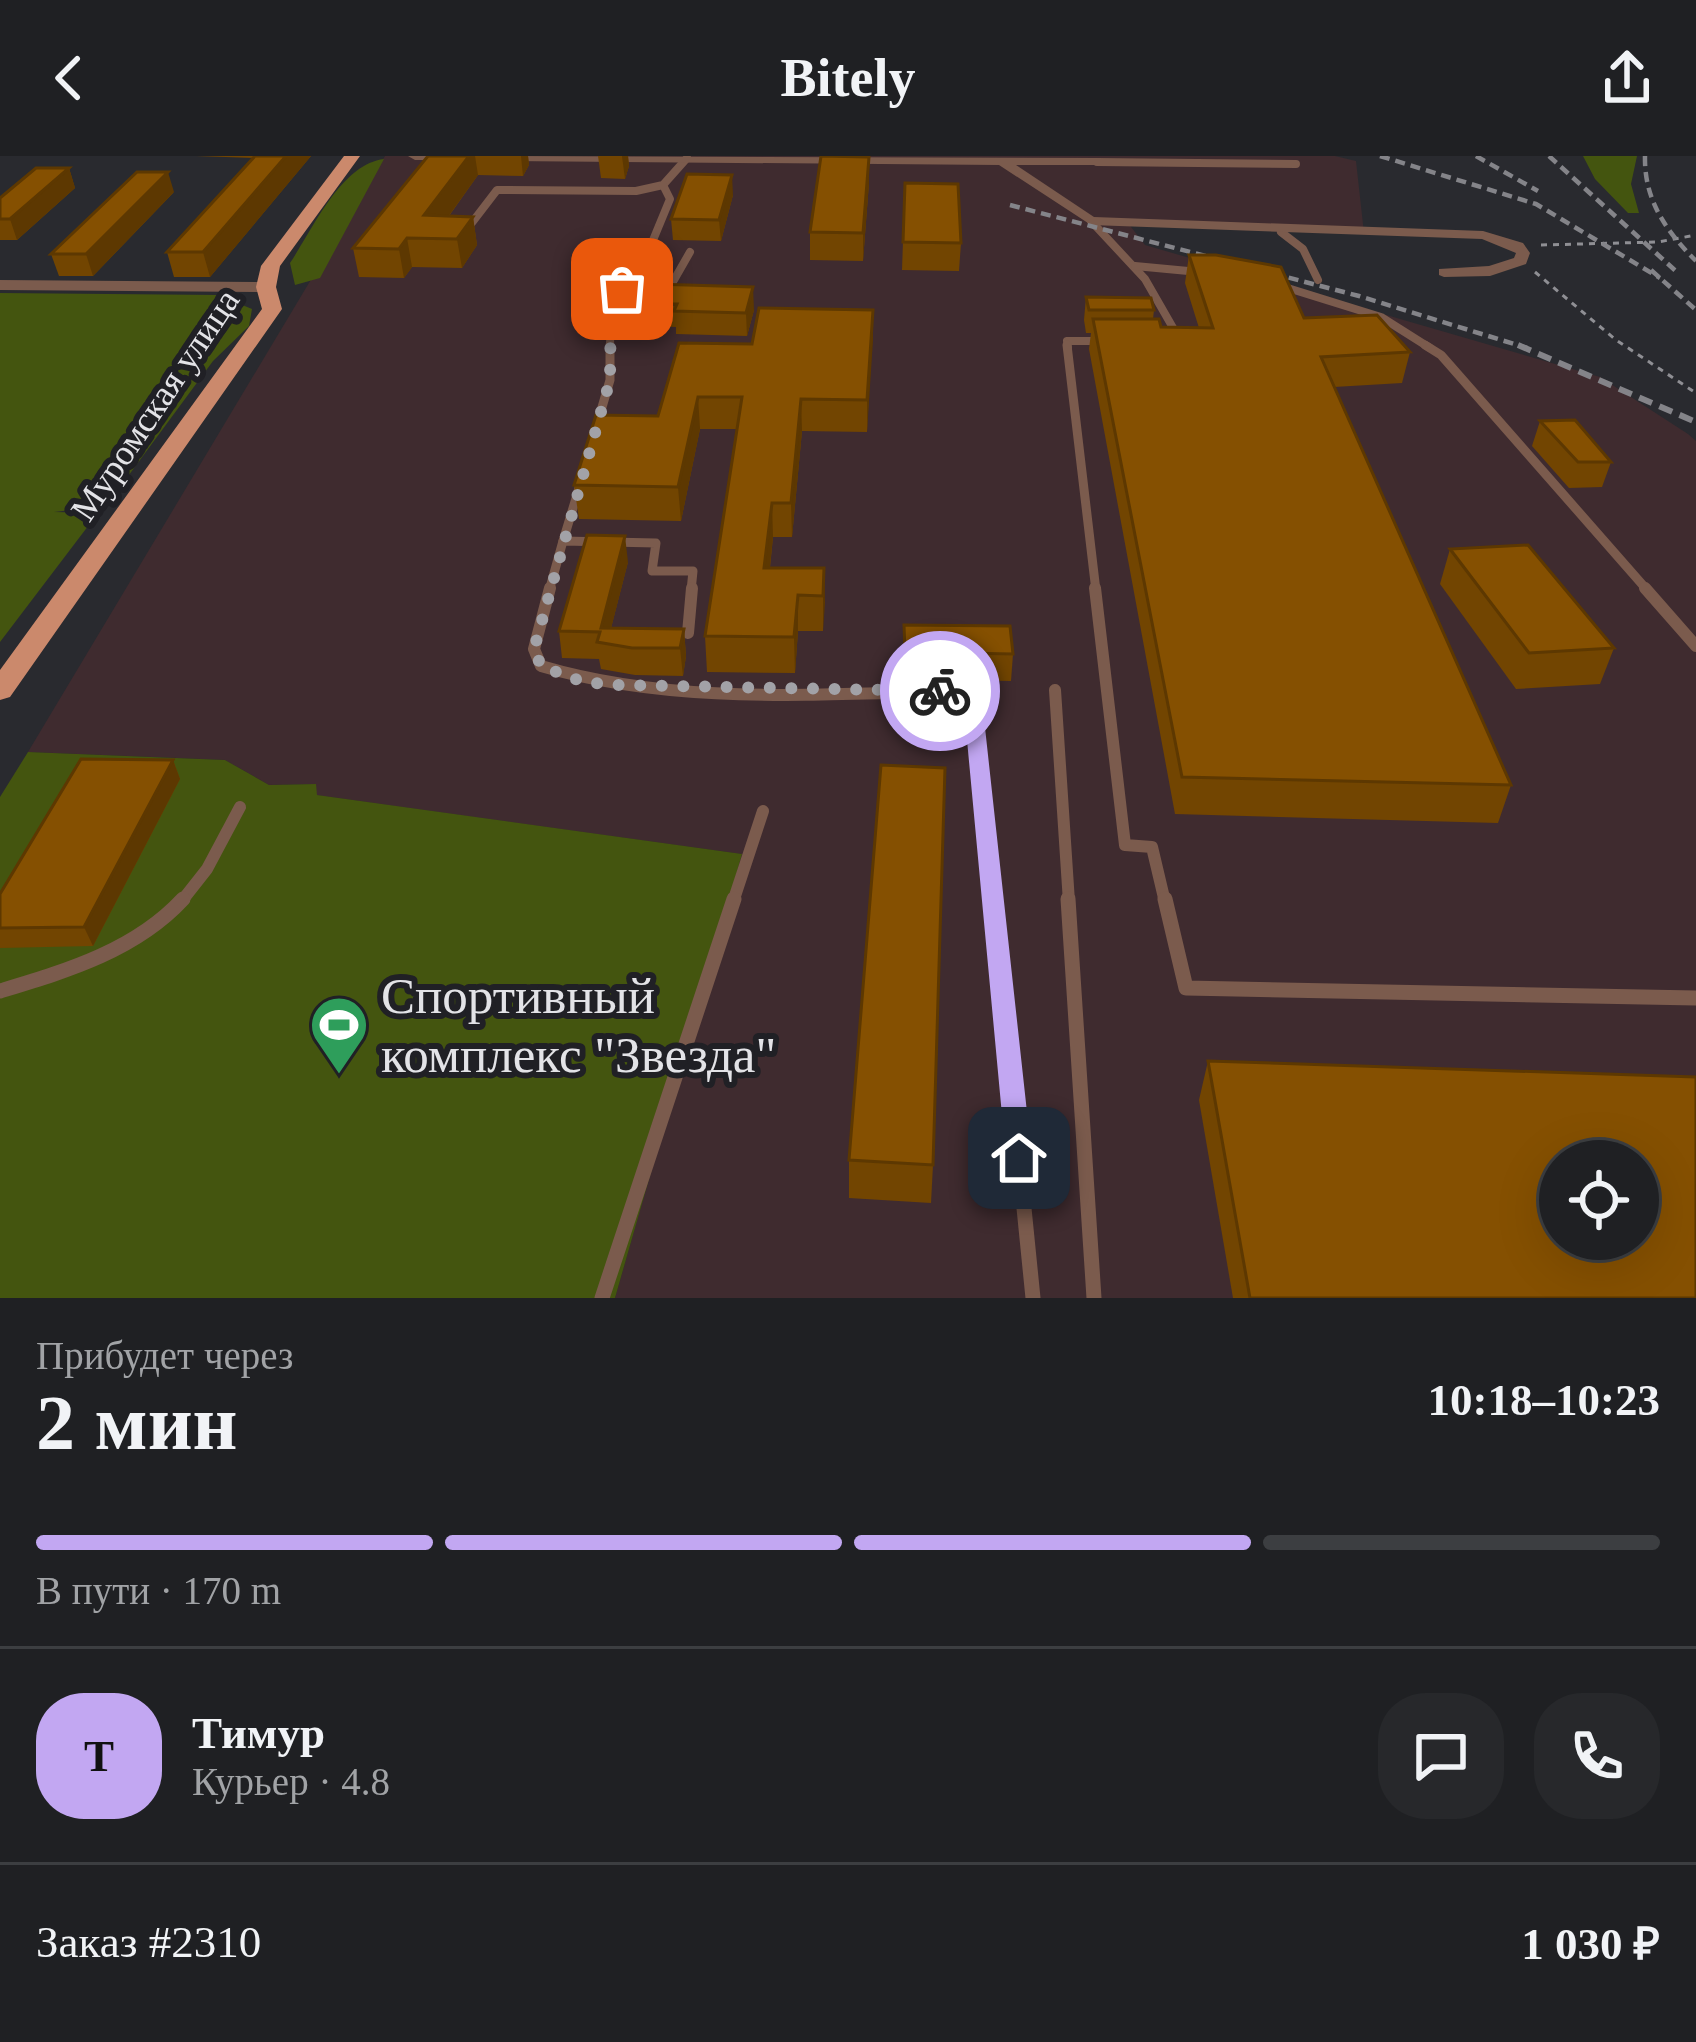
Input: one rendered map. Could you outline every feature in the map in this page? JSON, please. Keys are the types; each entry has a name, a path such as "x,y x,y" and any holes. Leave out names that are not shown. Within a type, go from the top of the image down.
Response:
{"main road":[{"name":"Муромская улица","path":"0,691 272,309 266,287 271,266 352,156"}],"street":[{"path":"416,156 1097,162"},
{"path":"1000,161 1091,220 1281,232 1464,234 1520,254"},
{"path":"1444,272 1490,271 1520,254"},
{"path":"0,285 266,287"}],"lane":[{"path":"460,238 497,190 636,190 663,185 688,158"},
{"path":"1097,162 1296,164"},
{"path":"592,440 610,380 611,297 637,279 670,199 663,185"},
{"path":"1091,220 1135,266 1180,336 1180,341 1157,341"},
{"path":"1281,232 1303,249 1318,280"},
{"path":"622,289 666,294 690,251"},
{"path":"1135,266 1205,272"},
{"path":"1270,283 1381,317 1441,355 1696,646"},
{"path":"1135,341 1067,341 1125,845 1152,848 1186,988 1696,998"},
{"path":"581,481 534,649 541,666 583,682 730,691 972,691 1033,1298"},
{"path":"563,542 656,543 652,571 693,571 688,633"},
{"path":"1055,690 1094,1298"},
{"path":"0,991 85,965 157,925 196,886 240,807"},
{"path":"602,1298 764,811"}],"path":[{"path":"1520,254 1696,236"},
{"path":"1520,254 1616,340 1696,393"}],"shaded area":[{"path":"385,156 1335,156 1356,161 1364,233 1128,223 1145,245 1600,377 1696,441 1696,1298 615,1298 741,854 316,795 315,784 269,785 225,760 28,752"}],"green space":[{"path":"1583,156 1637,156 1631,184 1639,213 1628,213 1595,179"},
{"path":"384,159 320,278 295,285 290,263 330,200 354,173"},
{"path":"0,293 218,295 252,309 249,326 213,361 106,506 54,512 98,513 0,642"},
{"name":"Спортивный комплекс \"Звезда\"","path":"28,752 225,760 269,785 316,784 317,795 742,854 615,1298 0,1298 0,797"}],"building":[{"path":"255,156 286,156 203,252 167,252"},
{"path":"428,156 469,156 424,215 473,217 457,239 407,238 399,249 353,248"},
{"path":"821,156 869,157 863,233 810,232"},
{"path":"36,168 69,168 10,219 0,219 0,198"},
{"path":"137,172 168,172 86,254 51,254"},
{"path":"687,174 732,175 719,220 671,219"},
{"path":"905,183 958,184 961,243 903,242"},
{"path":"1189,255 1281,267 1304,318 1377,315 1410,352 1321,357 1511,785 1182,777 1093,319 1159,319 1161,327 1213,328"},
{"path":"653,284 753,287 746,313 674,311 677,304 645,304"},
{"path":"1086,297 1151,298 1154,310 1089,310"},
{"path":"759,308 873,310 867,400 801,399 791,503 772,503 764,568 824,568 823,596 798,595 794,637 705,636 742,397 698,397 678,487 574,485 596,415 658,416 679,343 752,344"},
{"path":"1575,420 1611,462 1578,462 1540,421"},
{"path":"587,535 625,536 601,628 684,629 680,648 632,648 597,642 600,632 559,631"},
{"path":"1528,545 1614,648 1529,653 1450,549"},
{"path":"904,625 1010,626 1013,654 905,652"},
{"path":"81,759 173,760 84,927 0,928 0,894"},
{"path":"881,765 945,768 933,1165 849,1160"},
{"path":"1208,1061 1696,1077 1696,1298 1250,1298"}],"railway":[{"path":"1380,156 1536,204 1660,278"},
{"path":"1476,156 1538,191"},
{"path":"1549,156 1678,273"},
{"path":"1645,156 1648,187 1659,214 1696,261"},
{"path":"1010,205 1359,296 1520,346"},
{"path":"1651,270 1660,278"},
{"path":"1660,278 1696,310"},
{"path":"1520,346 1527,348"},
{"path":"1520,346 1696,422"}],"way so far":[{"path":"622,289 611,297 610,380 534,649 541,666 583,682 620,685 730,691 940,691"}],"place":[{"name":"Спортивный комплекс \"Звезда\"","path":"339,1076"}],"route":[{"path":"940,691 972,691 1019,1158"}]}
